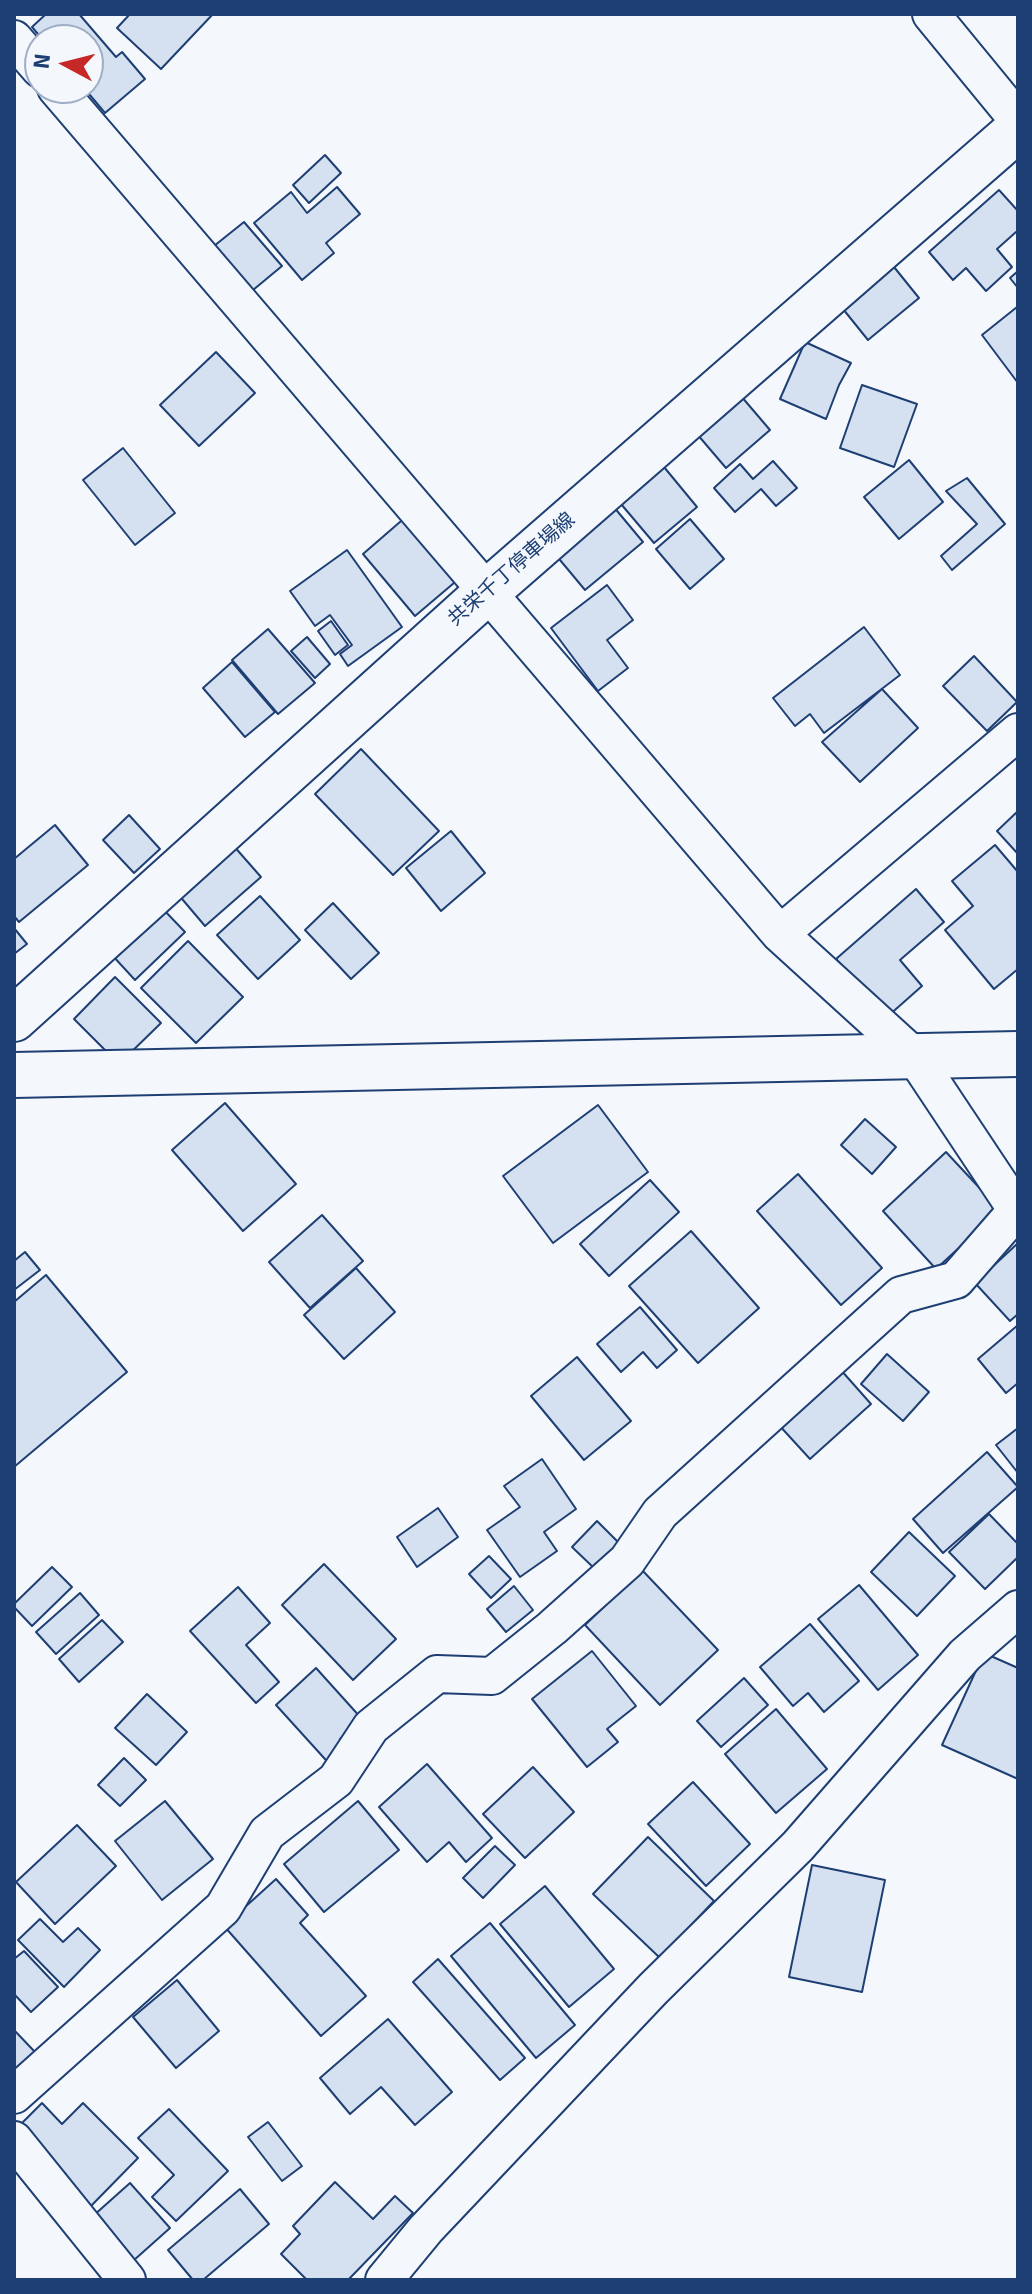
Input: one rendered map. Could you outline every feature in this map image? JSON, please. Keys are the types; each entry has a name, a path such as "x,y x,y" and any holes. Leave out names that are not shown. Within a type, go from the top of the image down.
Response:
{"main road":[{"name":"共栄千丁停車場線","path":"14,1019 487,592 1018,129"},
{"path":"14,1075 1018,1054"}],"street":[{"path":"931,14 1018,120"},
{"path":"14,2095 223,1908 267,1833 336,1780 371,1727 437,1674 492,1676 504,1667 627,1561 660,1513 901,1295 956,1280 1017,1211 915,1057 780,934 70,104"},
{"path":"780,934 1018,732"},
{"path":"384,2280 426,2229 653,1989 798,1846 965,1655 1018,1609"},
{"path":"14,2140 127,2280"}],"building":[{"path":"46,14 79,14 88,24 35,24"},
{"path":"130,14 213,14 161,69 117,28"},
{"path":"104,43 116,57 122,52 145,79 105,113 97,104 104,104"},
{"path":"325,155 341,173 309,203 293,185"},
{"path":"337,187 360,214 326,243 334,253 302,280 254,223 291,192 307,213"},
{"path":"999,190 1018,211 1018,234 1016,232 997,249 1012,267 986,291 966,268 953,280 929,252"},
{"path":"244,222 282,266 247,295 209,250"},
{"path":"894,267 919,298 868,340 843,309"},
{"path":"1018,271 1018,288 1010,278"},
{"path":"1018,309 1018,383 982,335"},
{"path":"805,342 851,363 826,419 780,399"},
{"path":"216,352 255,393 199,446 160,405"},
{"path":"862,385 917,404 894,467 840,448"},
{"path":"741,396 770,430 726,468 697,434"},
{"path":"123,448 175,513 135,545 83,480"},
{"path":"909,460 943,502 899,539 864,497"},
{"path":"773,461 797,488 776,506 761,489 735,512 714,488 740,464 753,479"},
{"path":"664,467 697,507 654,543 621,504"},
{"path":"967,478 1005,524 952,570 941,556 977,524 946,491"},
{"path":"613,506 643,542 585,590 555,554"},
{"path":"408,515 461,577 415,616 363,554"},
{"path":"690,519 724,559 690,589 656,549"},
{"path":"347,550 402,627 348,666 340,654 352,645 330,615 315,626 290,591"},
{"path":"607,585 633,620 607,640 628,668 598,691 551,628"},
{"path":"331,621 348,645 335,655 318,631"},
{"path":"864,627 900,675 824,733 810,714 795,726 773,698"},
{"path":"268,629 315,683 278,714 232,660"},
{"path":"307,637 330,664 315,678 291,651"},
{"path":"974,656 1017,702 987,731 943,686"},
{"path":"232,662 275,712 245,737 203,688"},
{"path":"882,689 918,728 860,782 822,742"},
{"path":"361,749 439,831 393,875 315,794"},
{"path":"1018,811 1018,854 997,831"},
{"path":"129,815 160,849 134,873 103,840"},
{"path":"55,825 88,865 19,922 14,916 14,859"},
{"path":"451,831 485,873 441,911 406,868"},
{"path":"232,844 261,877 205,926 177,893"},
{"path":"995,845 1018,872 1018,969 994,989 945,930 973,906 952,881"},
{"path":"916,889 944,922 900,960 922,986 887,1017 836,959"},
{"path":"260,896 300,940 258,979 217,935"},
{"path":"333,903 379,953 351,979 305,930"},
{"path":"162,908 185,932 135,980 112,955"},
{"path":"14,928 27,944 14,954"},
{"path":"188,941 243,997 196,1043 141,988"},
{"path":"115,977 161,1023 119,1064 74,1019"},
{"path":"225,1103 296,1184 243,1231 172,1150"},
{"path":"598,1105 648,1172 553,1243 503,1176"},
{"path":"865,1119 896,1147 872,1174 841,1145"},
{"path":"946,1152 1000,1210 936,1269 883,1211"},
{"path":"798,1174 882,1268 841,1305 757,1211"},
{"path":"650,1180 679,1212 609,1276 580,1244"},
{"path":"322,1215 363,1261 310,1308 269,1262"},
{"path":"691,1231 759,1308 698,1363 629,1286"},
{"path":"1018,1243 1018,1314 1010,1321 975,1283"},
{"path":"25,1252 40,1270 14,1290 14,1261"},
{"path":"356,1268 395,1312 344,1359 304,1315"},
{"path":"46,1275 127,1372 14,1467 14,1302"},
{"path":"640,1307 677,1350 657,1368 643,1352 621,1372 597,1344"},
{"path":"1018,1325 1018,1383 1006,1393 978,1359"},
{"path":"887,1354 929,1392 903,1421 861,1384"},
{"path":"577,1357 631,1421 584,1460 531,1396"},
{"path":"840,1369 871,1404 810,1459 778,1424"},
{"path":"1018,1428 1018,1473 996,1445"},
{"path":"987,1452 1018,1487 943,1553 913,1519"},
{"path":"542,1459 576,1509 544,1532 557,1551 520,1577 487,1530 520,1507 504,1486"},
{"path":"438,1508 458,1537 417,1567 397,1537"},
{"path":"989,1514 1018,1544 1018,1557 985,1589 949,1552"},
{"path":"597,1521 620,1544 595,1569 572,1547"},
{"path":"909,1532 955,1576 917,1616 871,1572"},
{"path":"489,1556 511,1579 491,1598 469,1574"},
{"path":"324,1564 396,1639 353,1680 282,1605"},
{"path":"52,1567 72,1587 32,1626 14,1604"},
{"path":"642,1570 718,1650 660,1705 585,1625"},
{"path":"859,1585 918,1655 878,1690 818,1619"},
{"path":"514,1586 533,1610 506,1632 487,1609"},
{"path":"238,1587 270,1623 246,1645 279,1682 256,1703 190,1631"},
{"path":"80,1593 99,1615 56,1654 36,1632"},
{"path":"102,1620 123,1642 79,1682 59,1659"},
{"path":"810,1624 859,1681 824,1712 808,1693 793,1706 760,1667"},
{"path":"592,1651 636,1706 607,1729 618,1742 587,1767 532,1699"},
{"path":"984,1653 1018,1668 1018,1779 942,1745"},
{"path":"316,1668 362,1719 340,1739 352,1752 334,1769 276,1705"},
{"path":"744,1678 768,1705 721,1747 697,1721"},
{"path":"147,1694 187,1732 156,1765 115,1728"},
{"path":"776,1709 827,1769 776,1813 725,1754"},
{"path":"124,1758 146,1780 120,1806 98,1785"},
{"path":"427,1764 492,1838 466,1862 449,1842 427,1862 379,1807"},
{"path":"533,1767 574,1812 525,1858 483,1814"},
{"path":"693,1782 750,1844 706,1886 648,1824"},
{"path":"165,1801 213,1859 162,1900 115,1841"},
{"path":"358,1801 399,1850 324,1912 284,1864"},
{"path":"77,1825 116,1866 55,1924 16,1882"},
{"path":"648,1837 714,1901 660,1958 593,1894"},
{"path":"495,1846 515,1865 483,1898 463,1878"},
{"path":"812,1865 885,1880 862,1992 789,1977"},
{"path":"276,1879 308,1915 300,1923 366,1996 321,2036 224,1926"},
{"path":"545,1886 614,1969 569,2007 500,1924"},
{"path":"40,1919 63,1942 78,1928 100,1950 64,1987 18,1940"},
{"path":"490,1923 575,2025 536,2058 451,1956"},
{"path":"24,1951 58,1987 31,2012 14,1994 14,1959"},
{"path":"438,1959 525,2058 500,2080 413,1982"},
{"path":"177,1980 219,2031 176,2068 133,2017"},
{"path":"388,2019 452,2092 415,2125 381,2087 350,2114 320,2078"},
{"path":"14,2030 35,2052 14,2073"},
{"path":"42,2103 62,2124 83,2103 138,2158 90,2207 14,2131"},
{"path":"169,2109 228,2171 176,2221 152,2197 174,2175 138,2138"},
{"path":"268,2122 302,2166 282,2181 248,2137"},
{"path":"335,2182 373,2219 395,2196 413,2213 348,2280 307,2280 281,2254 300,2234 293,2226"},
{"path":"130,2183 170,2228 133,2261 93,2216"},
{"path":"240,2189 269,2224 203,2280 193,2280 168,2250"}]}
